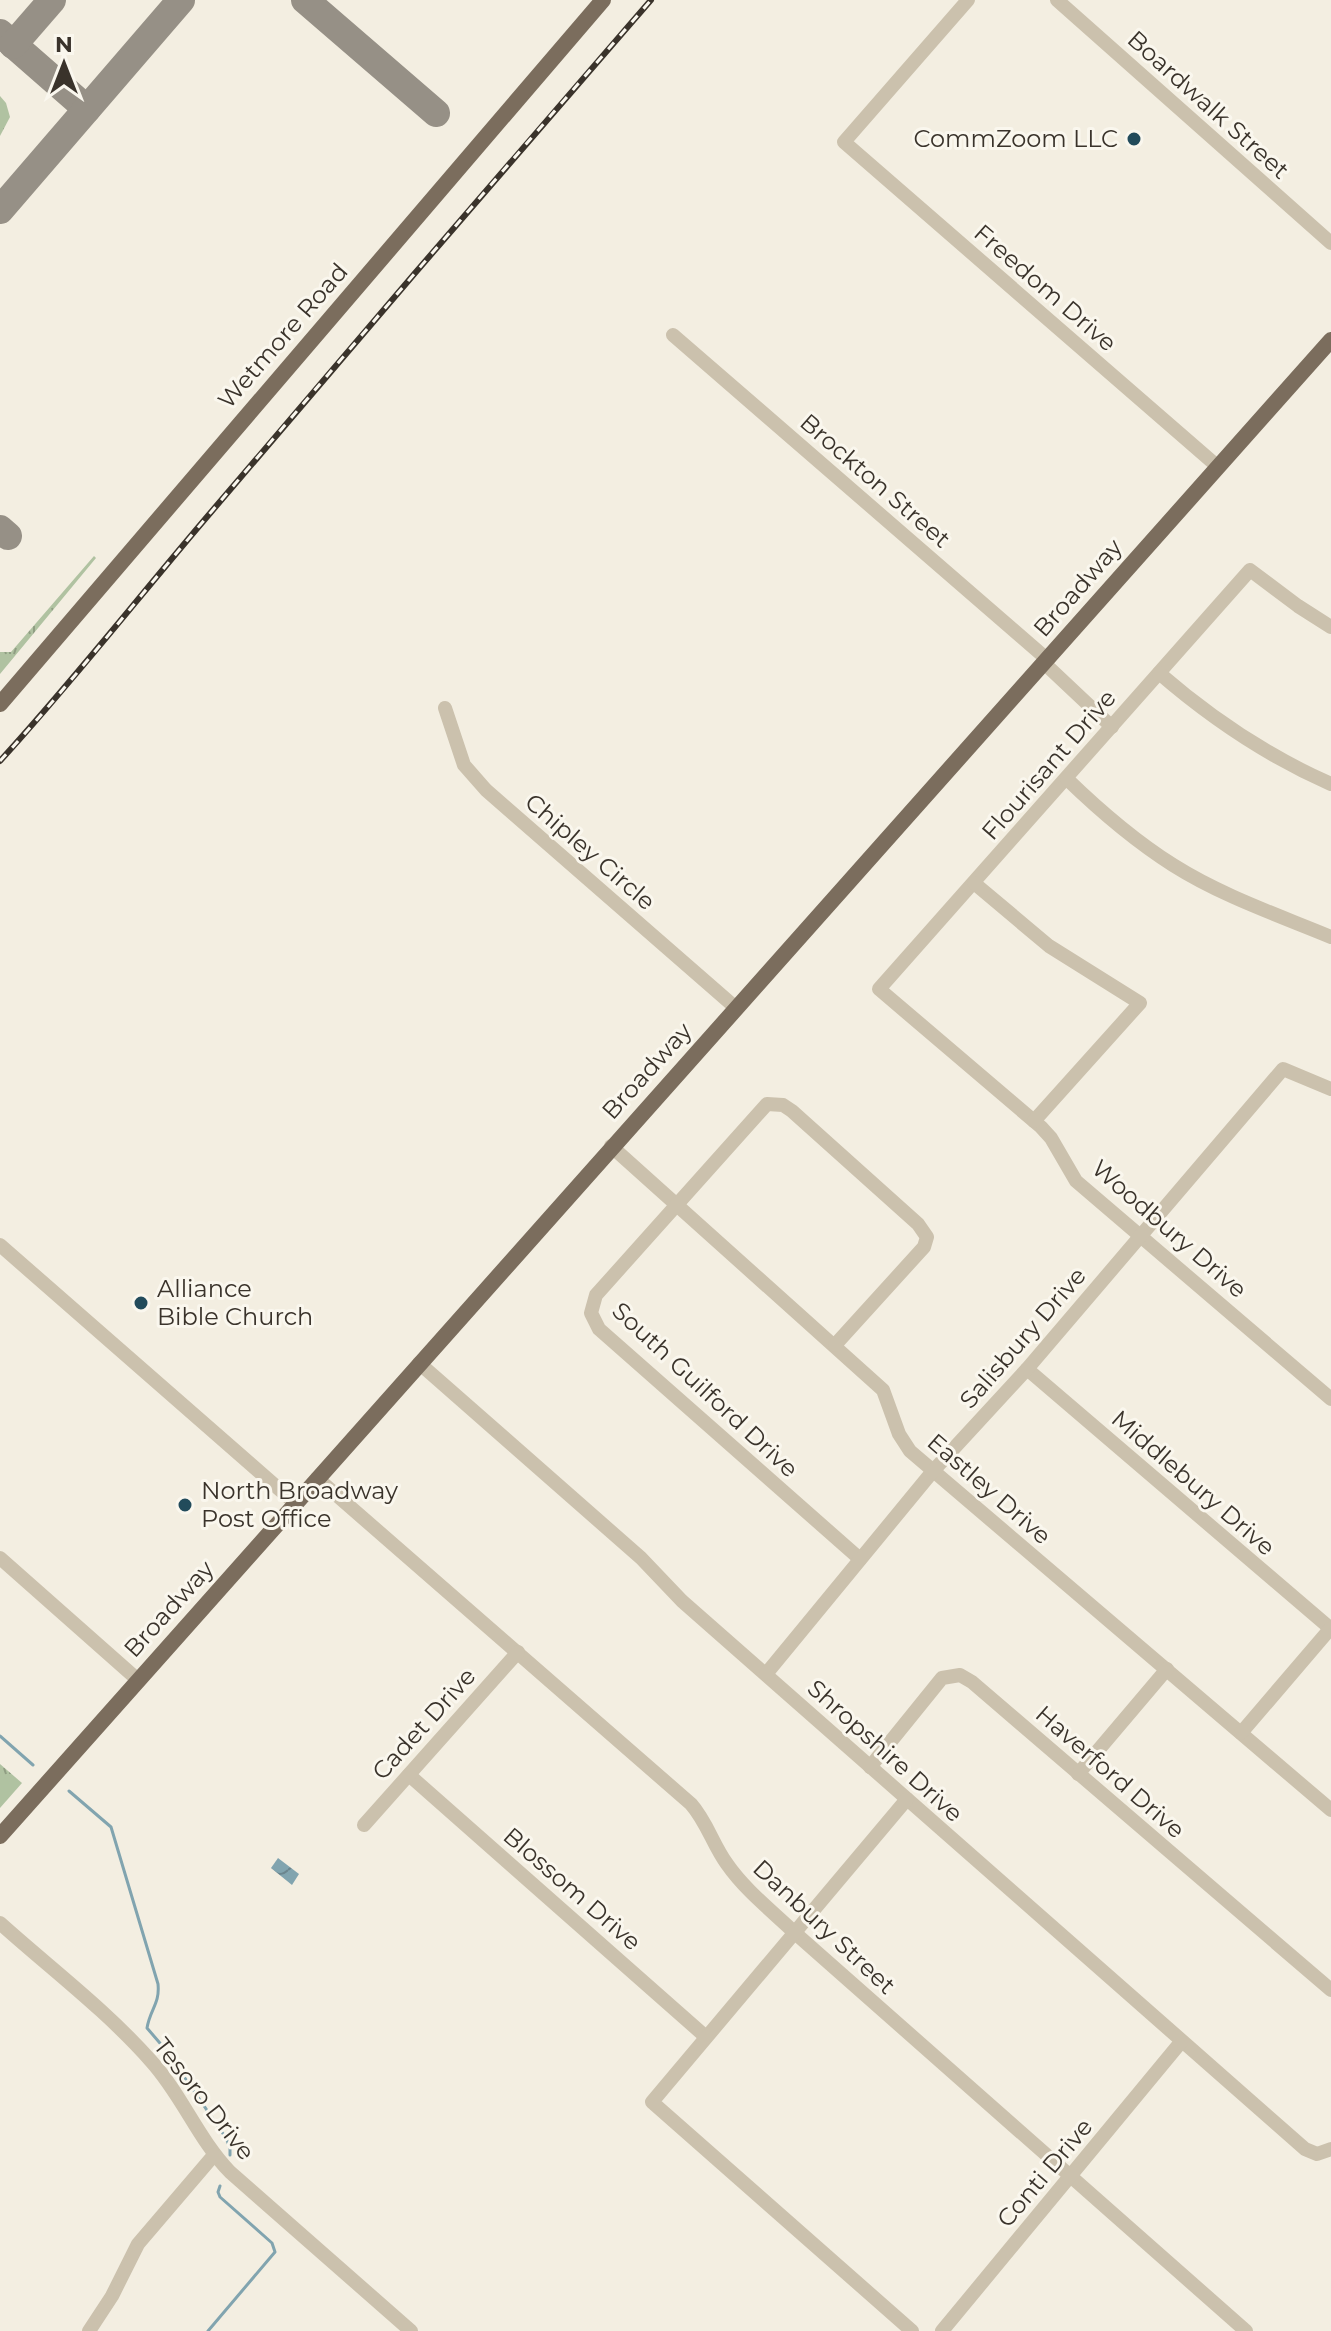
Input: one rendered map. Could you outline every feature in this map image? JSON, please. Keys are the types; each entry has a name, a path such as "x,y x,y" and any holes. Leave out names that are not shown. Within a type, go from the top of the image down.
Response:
{"main road":[{"name":"Wetmore Road","path":"0,704 603,0"},
{"name":"Broadway","path":"0,1836 1331,340"}],"street":[{"name":"Freedom Drive","path":"968,0 844,142 1217,466"},
{"name":"Boardwalk Street","path":"1057,0 1331,243"},
{"name":"Brockton Street","path":"673,335 1046,662 1112,727"},
{"name":"Flourisant Drive","path":"879,989 1250,570 1331,627"},
{"path":"1159,673 1212,717 1241,736 1329,778"},
{"name":"Chipley Circle","path":"445,708 464,765 486,790 736,1008"},
{"path":"1067,779 1121,827 1173,865 1238,900 1331,937"},
{"path":"974,883 1049,946 1140,1003 1034,1121"},
{"name":"Woodbury Drive","path":"879,989 1034,1121 1051,1138 1076,1181 1331,1399"},
{"name":"Salisbury Drive","path":"766,1674 933,1471 1027,1369 1283,1069 1331,1089"},
{"path":"678,1205 759,1110 775,1103 792,1111 918,1224 927,1237 924,1247 835,1345"},
{"name":"Eastley Drive","path":"611,1146 883,1390 899,1434 910,1451 1331,1810"},
{"name":"South Guilford Drive","path":"678,1205 596,1295 591,1311 594,1321 599,1329 860,1559"},
{"path":"0,1245 295,1503"},
{"name":"Shropshire Drive","path":"419,1363 641,1558 682,1601 1305,2149 1317,2154 1331,2149"},
{"name":"Middlebury Drive","path":"1027,1369 1330,1629"},
{"name":"Danbury Street","path":"317,1478 691,1804 705,1822 719,1852 735,1875 795,1933 1070,2179 1246,2331"},
{"path":"0,1558 138,1680"},
{"path":"1241,1733 1330,1629"},
{"name":"Cadet Drive","path":"364,1825 518,1652"},
{"path":"1078,1774 1167,1669"},
{"name":"Haverford Drive","path":"870,1767 942,1678 960,1675 972,1682 1331,1990"},
{"name":"Blossom Drive","path":"409,1775 706,2037"},
{"path":"907,1799 652,2102 912,2331"},
{"name":"Tesoro Drive","path":"0,1923 152,2061 214,2155 411,2331"},
{"name":"Conti Drive","path":"942,2331 1181,2042"},
{"path":"89,2331 112,2296 138,2244 214,2155"}],"green space":[{"path":"0,96 6,103 10,117 0,136"},
{"path":"94,556 96,558 0,674 0,652 11,652"},
{"path":"0,1764 22,1783 0,1808"}],"water":[{"path":"278,1858 299,1874 292,1885 271,1868"}],"waterway":[{"path":"0,1736 33,1765"},
{"path":"69,1791 111,1827 158,1984 158,1997 147,2028 226,2138 230,2155"},
{"path":"208,2331 275,2252 272,2243 220,2197 220,2186"}],"taxiway":[{"path":"13,45 52,0"},
{"path":"0,210 181,0"},
{"path":"305,0 436,113"},
{"path":"0,33 87,109"},
{"path":"0,529 8,536"}],"railway":[{"path":"0,761 651,0"}],"place":[{"name":"CommZoom LLC","path":"1134,139"},
{"name":"Alliance Bible Church","path":"141,1303"},
{"name":"North Broadway Post Office","path":"185,1505"}]}
